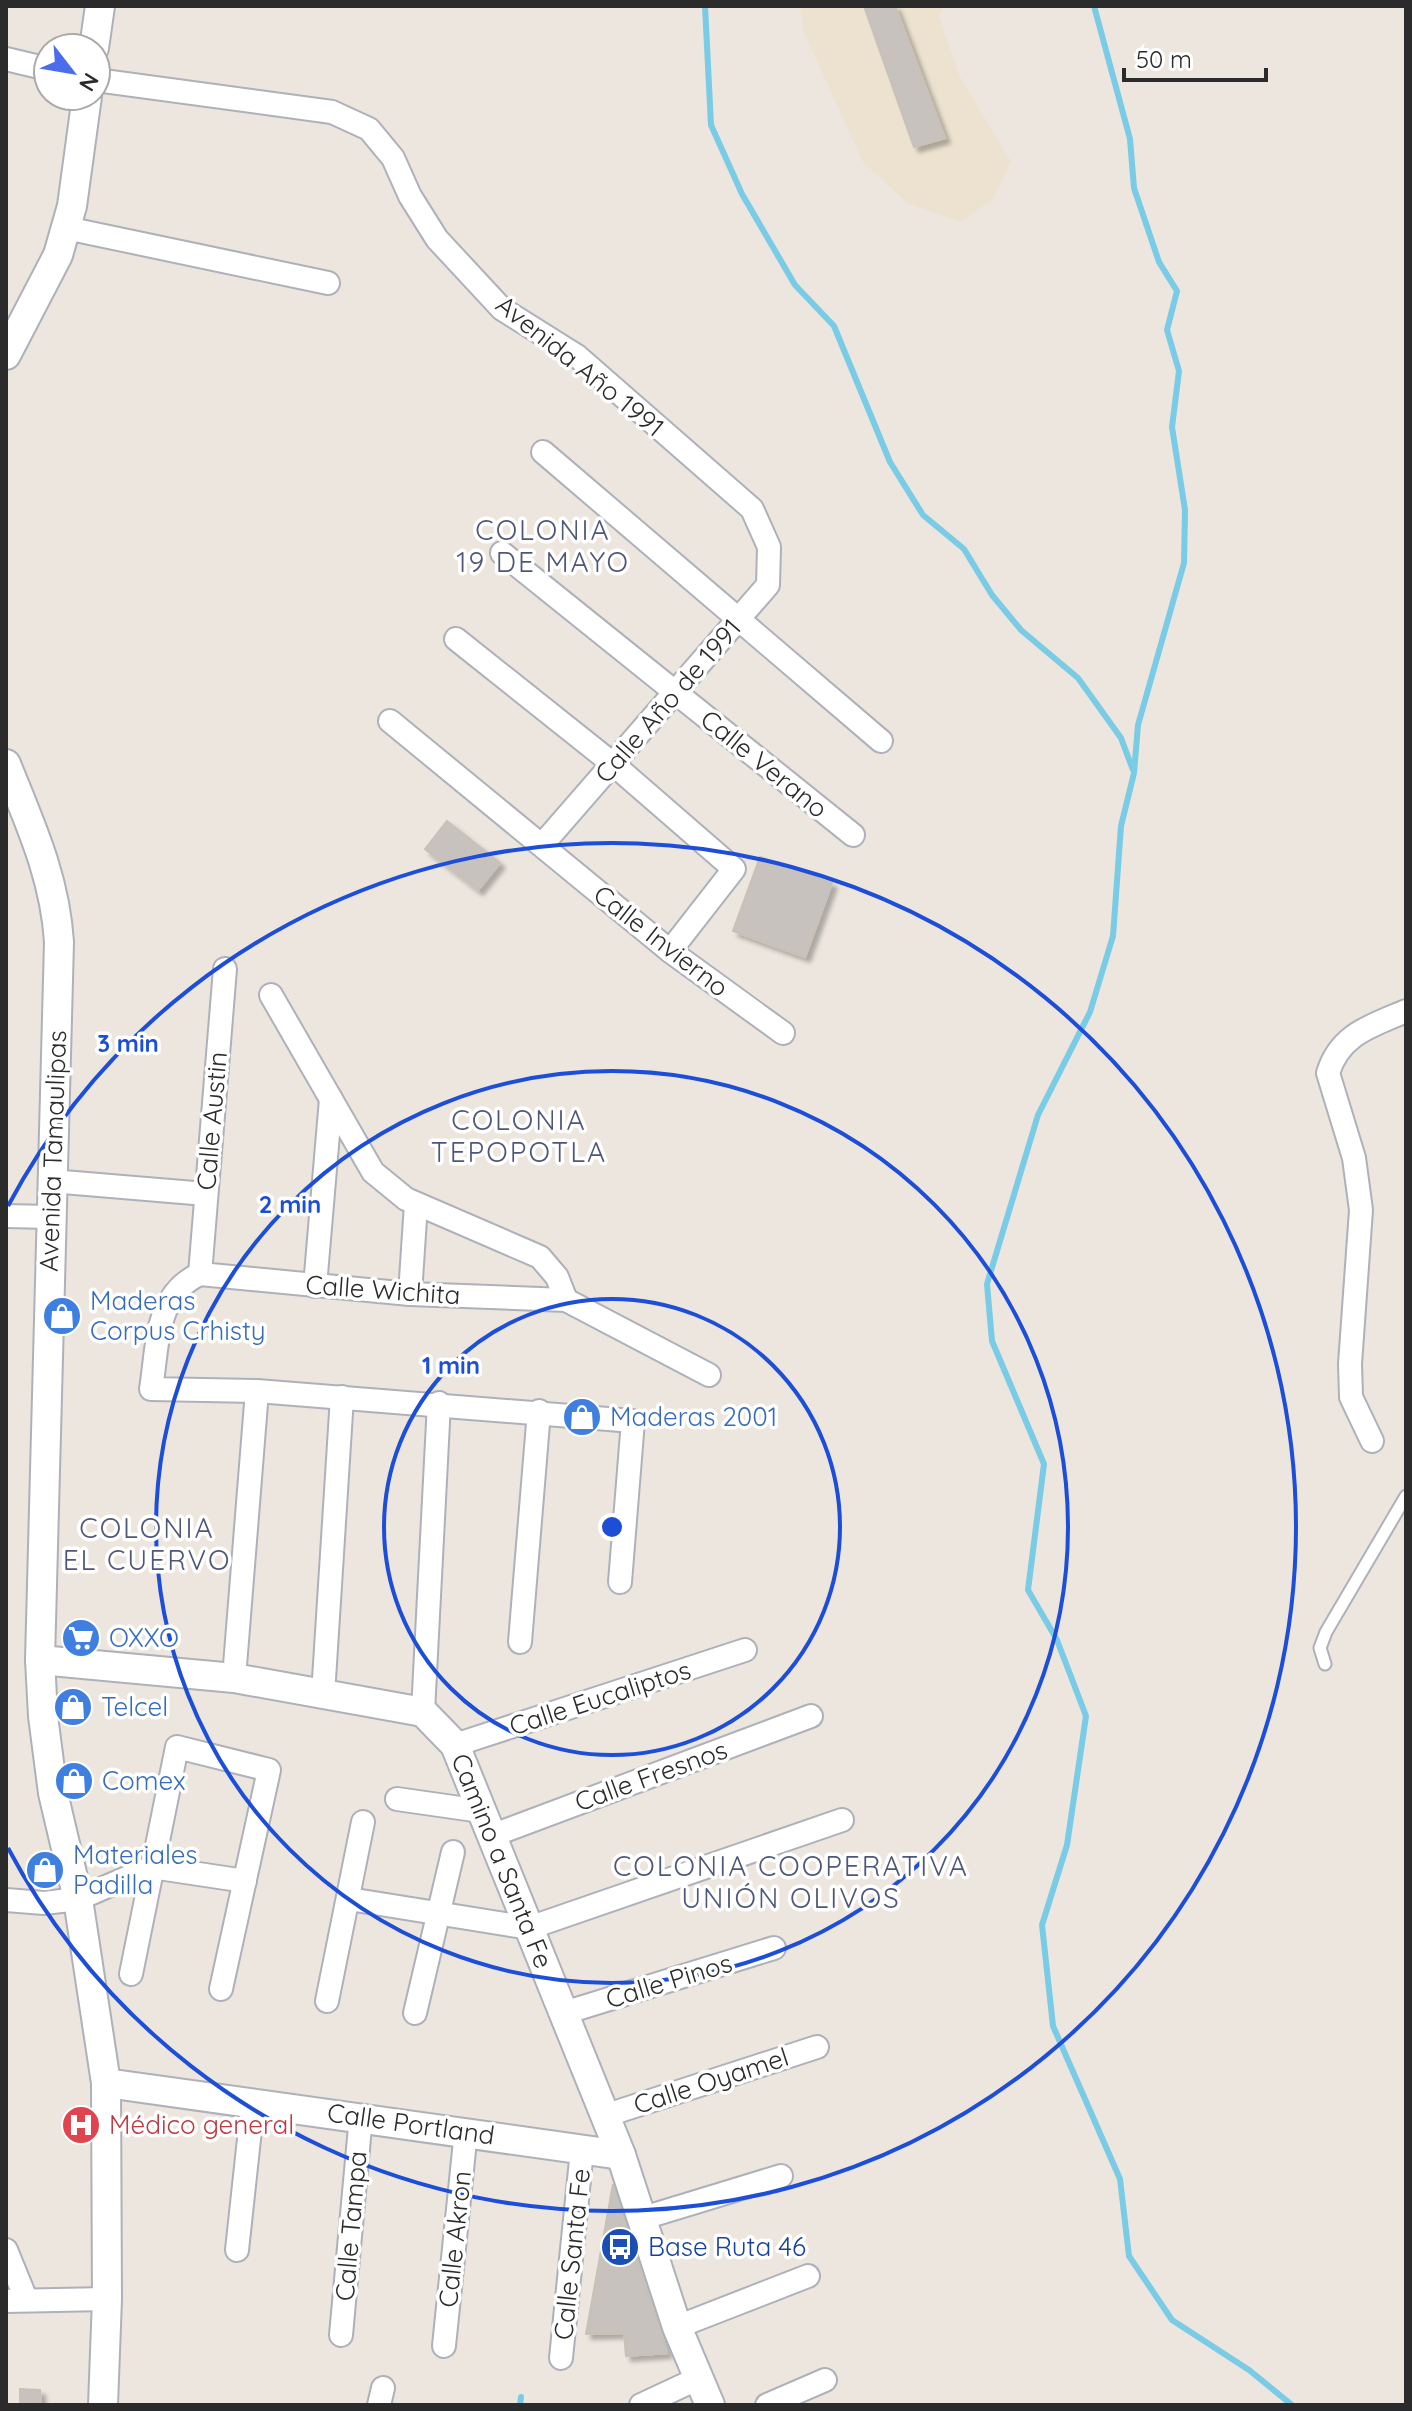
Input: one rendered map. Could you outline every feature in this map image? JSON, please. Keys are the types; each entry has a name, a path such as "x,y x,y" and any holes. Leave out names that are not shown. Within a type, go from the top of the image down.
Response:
{"street":[{"path":"96,32 100,6"},
{"path":"6,59 32,65"},
{"name":"Avenida Año 1991","path":"112,82 332,112 369,129 393,158 410,196 437,239 502,309 577,356 752,509 769,547"},
{"path":"6,355 58,255 66,228 84,112"},
{"path":"66,228 328,283"},
{"path":"543,452 881,741"},
{"name":"Calle Año de 1991","path":"542,845 768,585 769,547"},
{"name":"Calle Verano","path":"502,553 853,835"},
{"path":"456,639 613,764 734,869 670,951"},
{"name":"Calle Invierno","path":"390,721 670,951 783,1033"},
{"name":"Avenida Tamaulipas","path":"6,764 48,866 57,905 59,942 40,1660 43,1716 53,1793 78,1899 106,2083 107,2299 103,2405"},
{"name":"Calle Austin","path":"200,1274 225,969"},
{"path":"271,995 373,1172 416,1204 540,1257 557,1277 566,1300 709,1375"},
{"path":"1372,1441 1351,1397 1350,1364 1361,1210 1354,1158 1328,1073 1342,1043 1357,1032 1406,1011"},
{"path":"315,1286 331,1099"},
{"path":"51,1181 206,1194"},
{"path":"410,1294 416,1204"},
{"path":"6,1216 50,1217"},
{"path":"200,1274 185,1281 171,1294 162,1314 151,1389 257,1391 439,1403 633,1421 620,1582"},
{"name":"Calle Wichita","path":"200,1274 410,1294 566,1300"},
{"path":"234,1678 257,1391"},
{"path":"323,1695 342,1397"},
{"path":"40,1660 234,1678 423,1712 439,1403"},
{"path":"520,1642 539,1411"},
{"name":"Calle Eucaliptos","path":"455,1745 745,1650"},
{"name":"Camino a Santa Fe","path":"423,1712 455,1745 621,2155 677,2327 710,2405"},
{"name":"Calle Fresnos","path":"486,1823 811,1716"},
{"path":"131,1974 177,1747 269,1770 221,1989"},
{"path":"397,1799 486,1823"},
{"path":"349,1899 439,1916 529,1928 842,1820"},
{"path":"327,2001 363,1822"},
{"path":"415,2013 453,1852"},
{"path":"6,1900 44,1903 78,1899 152,1867 245,1881"},
{"name":"Calle Pinos","path":"564,2013 774,1948"},
{"name":"Calle Oyamel","path":"604,2116 817,2047"},
{"name":"Calle Portland","path":"106,2083 361,2116 621,2155"},
{"path":"237,2250 253,2102"},
{"name":"Calle Tampa","path":"341,2335 361,2116"},
{"name":"Calle Akron","path":"444,2346 466,2131"},
{"name":"Calle Santa Fe","path":"561,2358 582,2150"},
{"path":"640,2219 781,2176"},
{"path":"6,2250 16,2300 107,2299"},
{"path":"677,2327 808,2276"},
{"path":"641,2405 699,2378"},
{"path":"767,2405 825,2380"}],"lane":[{"path":"1325,1664 1320,1648 1326,1632 1406,1496"}],"shaded area":[{"path":"800,6 944,6 939,16 960,77 1011,162 993,199 960,222 909,204 863,162 804,32"}],"building":[{"path":"864,6 895,6 945,138 914,147"},
{"path":"447,821 500,863 478,890 425,849"},
{"path":"760,857 832,883 805,957 733,931"},
{"name":"Base Ruta 46","path":"613,2184 667,2353 626,2356 624,2333 586,2334"},
{"path":"20,2389 40,2390 41,2405 20,2405"}],"waterway":[{"path":"705,6 711,125 742,194 795,285 834,326 890,462 923,515 964,549 992,595 1021,630 1078,678 1121,738 1133,770"},
{"path":"1094,6 1130,139 1134,188 1159,262 1177,291 1167,330 1179,371 1172,427 1185,510 1184,563 1138,725 1134,773 1121,826 1113,936 1090,1012 1038,1115 987,1284 992,1341 1044,1464 1028,1590 1057,1640 1086,1716 1067,1845 1042,1925 1053,2026 1120,2179 1129,2256 1172,2320 1249,2370 1292,2405"},
{"path":"520,2405 521,2397"}],"place":[{"name":"Maderas Corpus Crhisty","path":"62,1316"},
{"name":"Maderas 2001","path":"582,1417"},
{"name":"OXXO","path":"81,1638"},
{"name":"Telcel","path":"73,1707"},
{"name":"Comex","path":"74,1781"},
{"name":"Materiales Padilla","path":"45,1870"},
{"name":"Médico general","path":"81,2125"},
{"name":"Base Ruta 46","path":"620,2247"}],"district":[{"name":"COLONIA 19 DE MAYO","path":"543,546"},
{"name":"COLONIA TEPOPOTLA","path":"519,1136"},
{"name":"COLONIA EL CUERVO","path":"147,1544"},
{"name":"COLONIA COOPERATIVA UNIÓN OLIVOS","path":"791,1882"}]}
